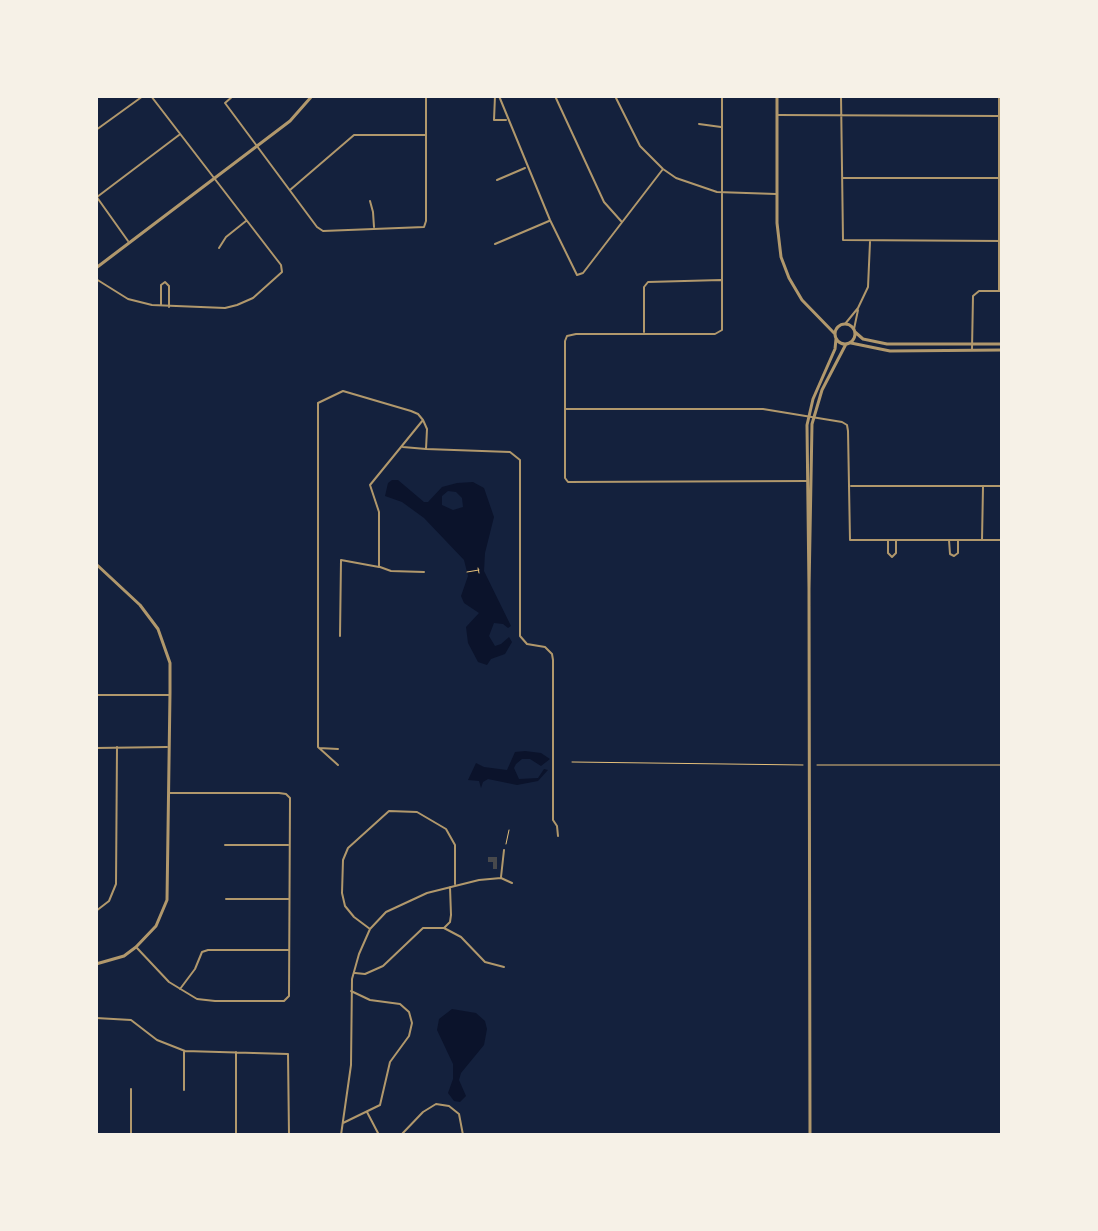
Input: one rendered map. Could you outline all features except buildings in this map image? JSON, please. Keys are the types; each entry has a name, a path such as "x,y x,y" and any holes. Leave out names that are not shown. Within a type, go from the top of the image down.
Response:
{"street":[{"path":"96,130 143,96"},
{"path":"96,279 128,299 161,306 237,305 258,294 282,272 281,265 151,96"},
{"path":"225,103 233,96"},
{"path":"96,268 290,121 312,96"},
{"path":"220,97 320,230 374,227 422,229 426,225 426,96"},
{"path":"497,96 494,120 507,120"},
{"path":"497,96 573,272 579,275 663,169"},
{"path":"555,96 604,202 622,222"},
{"path":"615,96 636,140 663,169 688,184 722,193 777,194"},
{"path":"722,96 722,327 718,334 567,336 564,475 568,482 810,481"},
{"path":"777,96 777,234 784,267 802,300 835,336 849,344 890,351 1002,350"},
{"path":"841,96 843,240 1001,241"},
{"path":"972,350 973,296 979,291 1000,291 999,96"},
{"path":"777,115 999,116"},
{"path":"699,124 722,127"},
{"path":"129,242 96,197 181,134"},
{"path":"289,190 354,135 426,135"},
{"path":"497,180 527,167"},
{"path":"842,178 1001,178"},
{"path":"370,201 374,227"},
{"path":"495,244 550,220"},
{"path":"219,248 226,237 247,221"},
{"path":"811,416 855,331 858,308 869,278 870,241"},
{"path":"644,334 646,283 656,280 722,280"},
{"path":"161,306 161,285 165,282 169,286 169,307"},
{"path":"810,1135 811,416 815,391 835,349 835,336 858,308"},
{"path":"820,319 833,325 843,325 867,340 887,344 1002,344"},
{"path":"338,765 318,747 318,403 343,391 411,411 418,414 427,429 426,449"},
{"path":"565,409 763,409 847,425 850,539 1002,540"},
{"path":"379,567 379,512 370,485 423,420"},
{"path":"403,447 510,452 520,460 520,636 527,644 545,647 552,654 553,820 558,836"},
{"path":"849,486 1002,486"},
{"path":"982,540 983,486"},
{"path":"888,540 888,554 892,557 896,553 896,540"},
{"path":"949,540 950,554 955,556 958,540"},
{"path":"340,636 341,560 391,571 424,572"},
{"path":"96,564 140,605 158,629 170,663 167,900 156,926 136,947 124,956 96,964"},
{"path":"96,695 170,695"},
{"path":"96,911 109,901 116,884 117,747"},
{"path":"96,748 170,747"},
{"path":"318,747 338,749"},
{"path":"136,947 179,990 192,997 208,1001 284,1001 290,993 290,798 286,794 170,793"},
{"path":"370,929 345,906 343,860 348,848 389,811 417,812 446,829 455,845 455,885"},
{"path":"225,845 290,845"},
{"path":"501,878 504,850"},
{"path":"341,1135 352,1052 353,973 370,929 378,919 397,906 455,885 501,878 512,883"},
{"path":"444,928 450,922 450,887"},
{"path":"226,899 290,899"},
{"path":"353,973 365,974 383,966 423,928 444,928 461,937 485,962 504,967"},
{"path":"179,990 195,969 202,952 289,950"},
{"path":"341,1124 380,1105 390,1062 409,1036 412,1023 409,1012 400,1004 370,1000 351,991"},
{"path":"96,1018 131,1020 157,1040 185,1051 283,1052 289,1056 289,1135"},
{"path":"184,1090 185,1051"},
{"path":"236,1052 236,1135"},
{"path":"131,1089 131,1135"},
{"path":"401,1135 423,1112 436,1104 449,1106 459,1114 463,1135"},
{"path":"367,1112 379,1135"}],"path":[{"path":"467,572 479,570"},
{"path":"572,762 1002,765"},
{"path":"504,850 509,830"}],"water":[{"path":"398,480 424,502 428,502 442,487 457,483 473,482 484,488 494,517 484,571 511,626 508,628 494,623 489,636 495,646 509,637 512,642 505,654 491,659 487,665 478,662 468,643 466,627 479,613 464,603 461,596 468,576 464,560 424,518 402,502 385,496 388,483","holes":["448,491 456,492 462,498 463,507 453,510 442,505 442,496"]},
{"path":"515,752 541,753 550,759 541,766 530,759 522,759 516,764 514,768 519,779 538,778 544,769 548,770 538,781 517,785 488,779 481,788 479,781 468,780 476,763 507,770"},
{"path":"452,1009 476,1013 485,1021 487,1029 484,1045 461,1073 459,1080 466,1096 460,1102 454,1101 448,1093 453,1079 453,1064 437,1030 439,1019"}]}
